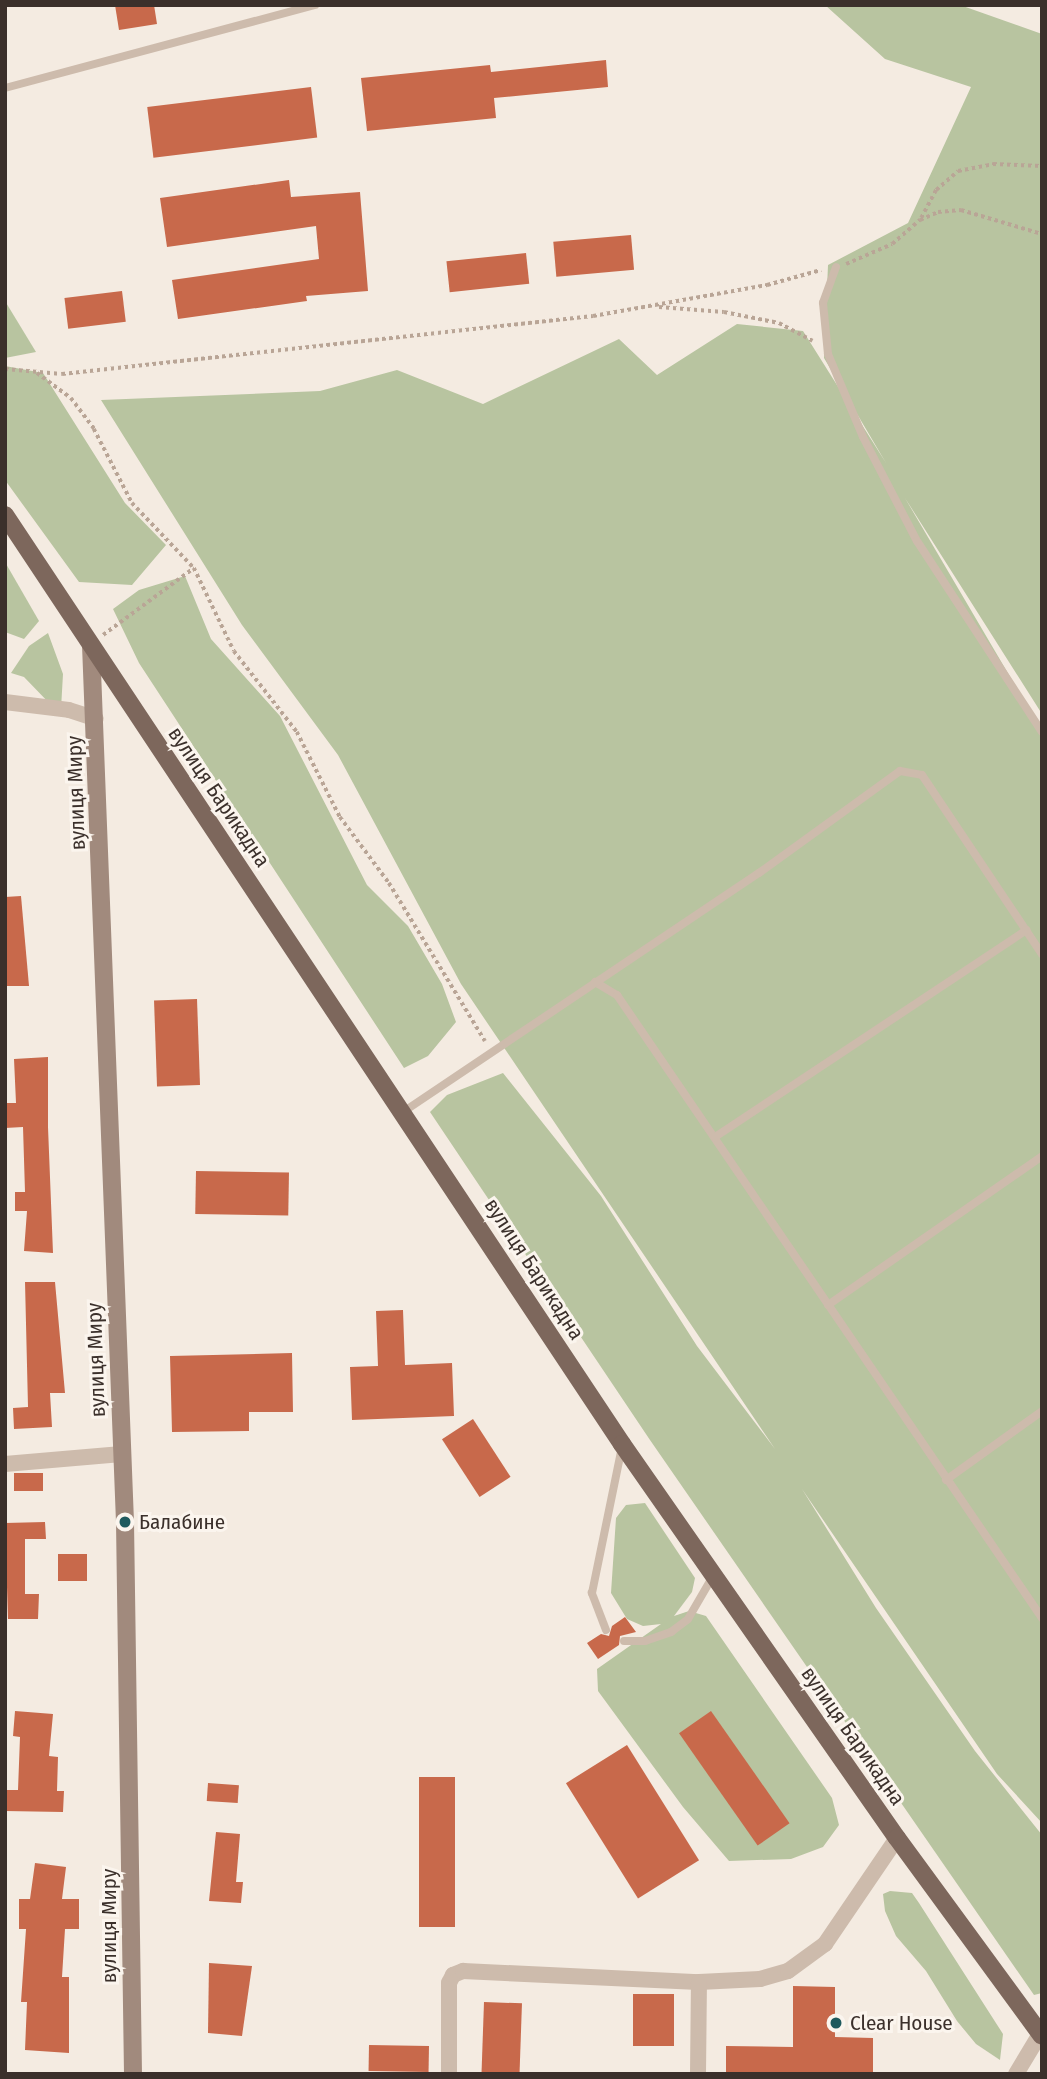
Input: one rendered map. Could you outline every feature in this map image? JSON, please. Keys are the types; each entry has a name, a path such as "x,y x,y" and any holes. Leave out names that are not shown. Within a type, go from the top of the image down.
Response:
{"main road":[{"name":"вулиця Барикадна","path":"5,515 622,1444 897,1838 1041,2034"}],"street":[{"name":"вулиця Миру","path":"91,645 96,719 130,1724 133,2074"},
{"path":"5,702 96,719"},
{"path":"5,1464 122,1454"},
{"path":"449,2074 449,1983 463,1972 699,1982 760,1979 788,1971 825,1944 897,1838"},
{"path":"698,2074 699,1982"},
{"path":"1016,2074 1041,2034"}],"lane":[{"path":"5,88 315,5"},
{"path":"836,267 823,303 828,354 863,437 917,541 1042,732"},
{"path":"403,1112 759,873 900,771 922,775 1042,954"},
{"path":"715,1137 1026,930"},
{"path":"595,982 617,995 1042,1618"},
{"path":"828,1305 1042,1156"},
{"path":"946,1480 1042,1411"},
{"path":"606,1630 593,1593 622,1444"},
{"path":"624,1641 646,1641 671,1632 688,1619 713,1576"}],"path":[{"path":"5,369 62,374 653,306 836,267 892,244 920,219 936,190 958,171 993,164 1042,166"},
{"path":"920,219 961,210 1042,234"},
{"path":"653,306 724,312 779,323 812,340 828,354"},
{"path":"36,372 71,398 94,429 132,503 194,568 234,651 297,732 340,817 389,883 491,1051"},
{"path":"91,645 194,568"}],"green space":[{"path":"825,5 960,5 1042,34 1042,714 905,498 1042,731 1042,1823 997,1774 802,1489 876,1608 975,1751 1042,1835 1042,1993 1034,1995 650,1440 430,1112 447,1095 503,1073 601,1196 697,1346 775,1449 461,984 338,755 242,625 101,400 320,391 397,370 483,404 619,339 657,375 737,324 803,331 886,463 824,358 828,265 908,223 971,87 885,59"},
{"path":"5,301 36,352 5,358"},
{"path":"5,366 43,373 125,503 166,545 132,585 79,582 5,480"},
{"path":"5,562 39,621 24,639 5,632"},
{"path":"185,576 211,639 280,716 367,885 408,926 442,984 456,1022 428,1056 404,1068 139,663 113,609 139,590"},
{"path":"48,633 63,674 61,709 53,707 24,677 11,673 29,646"},
{"path":"645,1503 695,1578 692,1592 674,1616 689,1611 706,1616 832,1798 839,1825 823,1847 791,1859 729,1861 683,1807 598,1691 597,1669 661,1624 643,1626 627,1619 611,1593 616,1518 626,1505"},
{"path":"890,1891 912,1893 919,1903 1003,2034 1000,2060 976,2044 957,2021 926,1971 896,1936 885,1911 883,1894"}],"building":[{"path":"115,5 154,5 157,24 119,30"},
{"path":"606,60 608,87 494,98 496,118 367,131 361,78 490,65 491,72"},
{"path":"311,87 317,138 153,158 147,107"},
{"path":"289,180 291,197 360,192 368,291 306,296 307,301 178,319 172,280 319,259 316,226 167,247 160,198"},
{"path":"631,235 634,270 556,277 553,242"},
{"path":"526,253 529,284 450,292 446,261"},
{"path":"122,291 126,322 68,329 64,298"},
{"path":"21,896 29,986 5,986 5,897"},
{"path":"197,999 200,1085 157,1086 154,1001"},
{"path":"48,1057 53,1253 24,1251 27,1211 15,1211 15,1192 25,1192 23,1127 5,1128 5,1103 16,1103 14,1059"},
{"path":"196,1171 289,1173 288,1216 195,1214"},
{"path":"25,1282 55,1282 65,1393 50,1393 52,1427 14,1429 13,1408 28,1407"},
{"path":"403,1310 405,1365 452,1363 454,1416 352,1420 350,1367 378,1366 376,1311"},
{"path":"292,1353 293,1412 249,1412 249,1431 172,1432 170,1356"},
{"path":"473,1419 511,1477 480,1497 442,1439"},
{"path":"14,1473 43,1473 43,1491 14,1491"},
{"path":"45,1522 46,1539 25,1539 25,1594 39,1594 38,1619 8,1619 5,1523"},
{"path":"58,1554 87,1554 87,1581 58,1581"},
{"path":"625,1617 636,1632 620,1636 619,1645 598,1659 587,1643 601,1634 609,1636 612,1626"},
{"path":"15,1711 53,1714 49,1756 58,1757 57,1791 64,1791 63,1812 5,1811 5,1790 18,1790 20,1737 13,1736"},
{"path":"711,1711 790,1823 758,1846 679,1733"},
{"path":"627,1745 699,1860 638,1898 566,1783"},
{"path":"419,1777 455,1777 455,1927 419,1927"},
{"path":"208,1783 239,1785 238,1803 207,1801"},
{"path":"216,1832 240,1834 236,1882 243,1882 241,1903 209,1901"},
{"path":"35,1863 66,1867 62,1899 79,1899 79,1929 65,1929 62,1977 69,1977 69,2053 25,2050 27,2002 21,2002 26,1929 19,1929 19,1899 30,1899"},
{"path":"209,1963 252,1966 242,2036 208,2033"},
{"path":"793,1986 835,1987 835,2037 873,2038 873,2074 726,2074 726,2046 793,2047"},
{"path":"633,1994 674,1994 674,2046 633,2046"},
{"path":"484,2002 522,2003 520,2074 481,2074"},
{"path":"369,2045 429,2046 429,2072 369,2071"}],"place":[{"name":"Балабине","path":"125,1522"},
{"name":"Clear House","path":"836,2023"}]}
